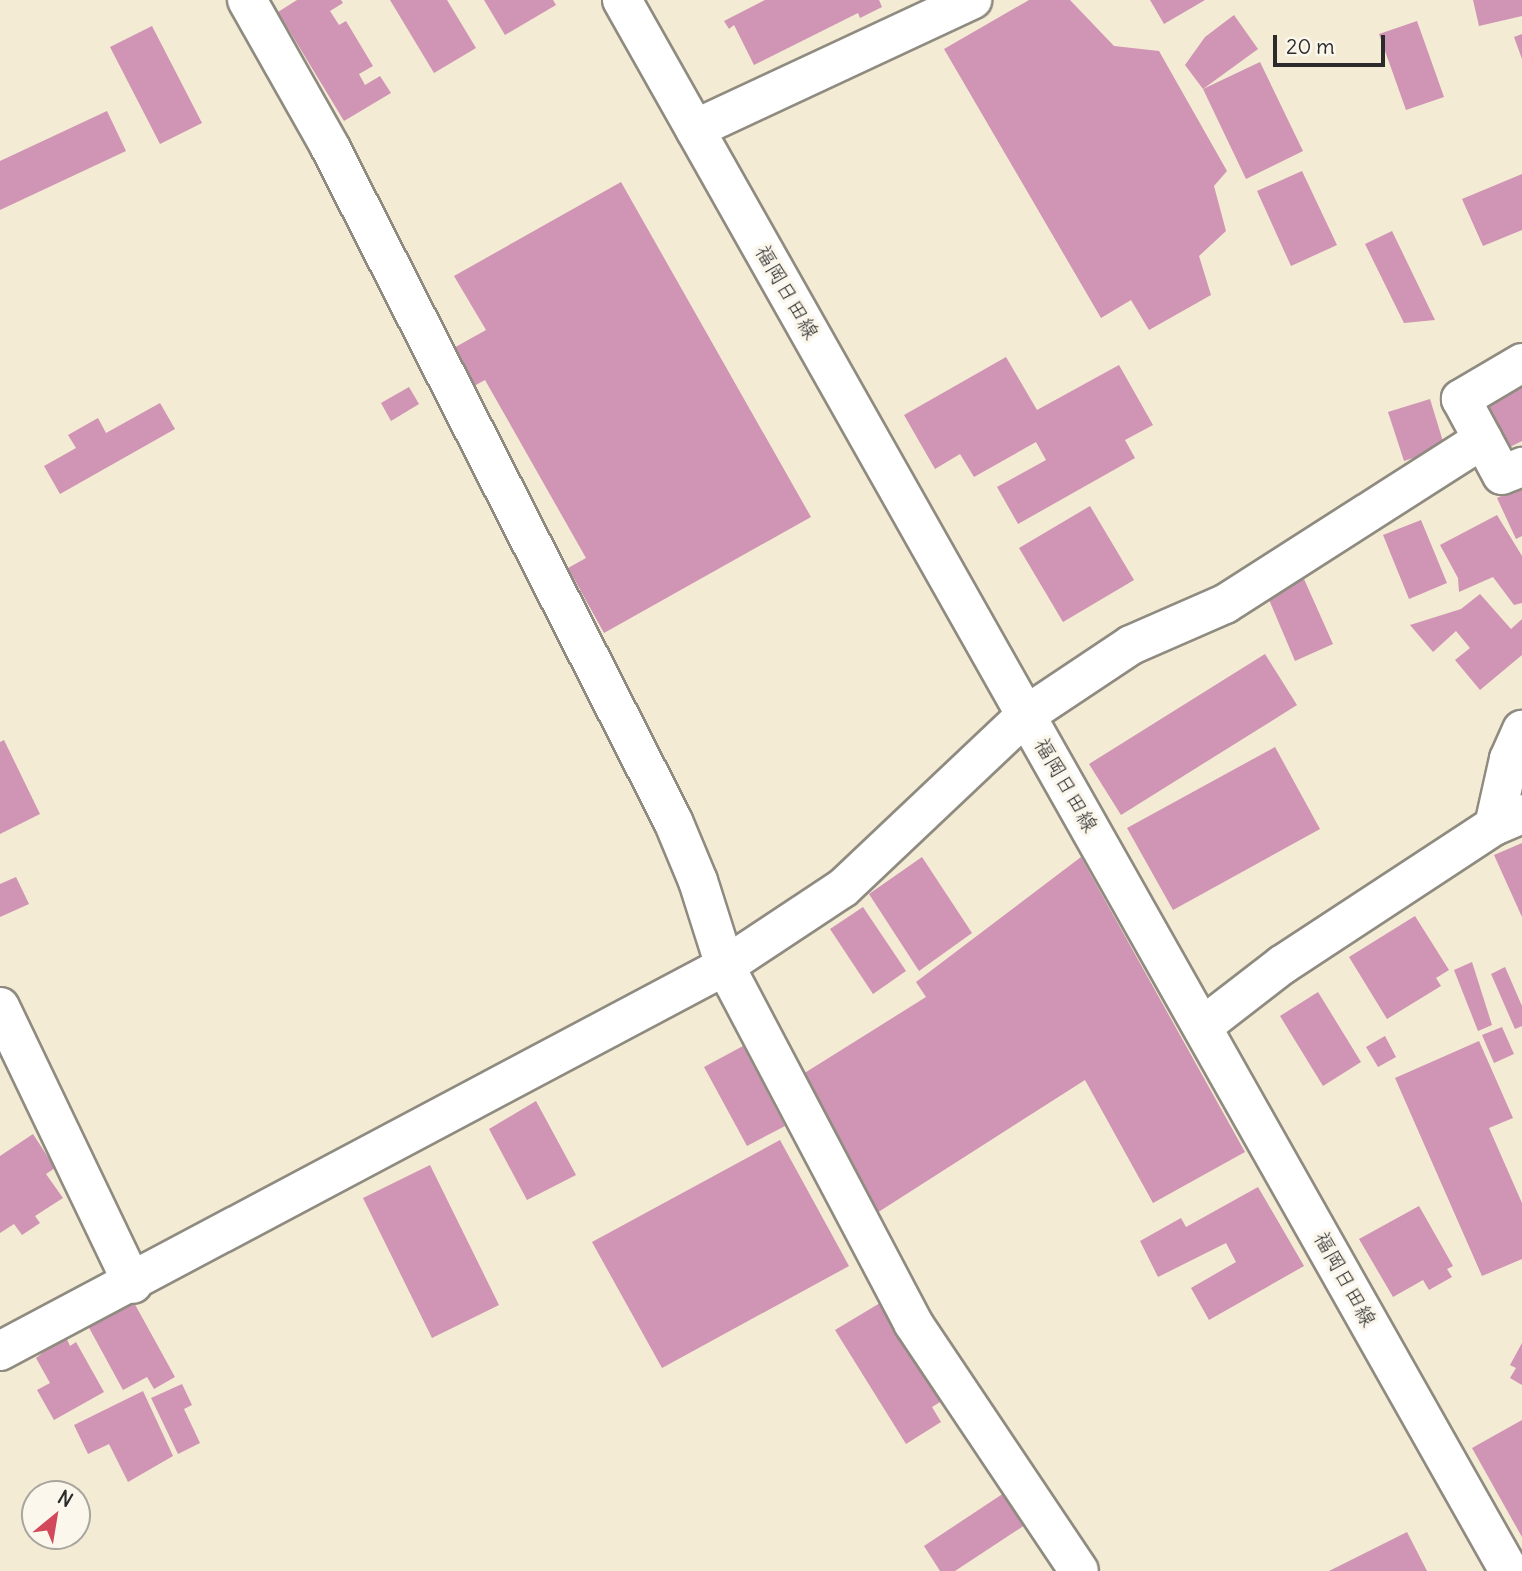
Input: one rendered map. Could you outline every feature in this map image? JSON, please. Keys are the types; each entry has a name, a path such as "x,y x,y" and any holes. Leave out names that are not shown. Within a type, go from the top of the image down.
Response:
{"street":[{"path":"247,0 330,147 673,821 698,881 725,966 913,1323 1079,1571"},
{"name":"福岡日田線","path":"622,0 1508,1571"},
{"path":"695,129 972,0"},
{"path":"1522,363 1461,399 1502,475 1522,467"},
{"path":"0,1351 133,1284 725,966 843,888 1026,715 1131,645 1225,604 1483,439"},
{"path":"1203,1026 1282,965 1508,820 1508,759 1522,730"},
{"path":"0,1007 133,1284"}],"building":[{"path":"297,0 341,0 343,3 330,11 339,25 346,21 373,66 359,74 365,85 380,76 391,93 344,121 278,12"},
{"path":"390,0 447,0 476,48 434,73"},
{"path":"484,0 553,0 556,5 505,35"},
{"path":"765,0 879,0 882,7 860,18 858,13 754,65 734,25 729,29 724,21"},
{"path":"1029,0 1070,0 1114,46 1159,51 1227,171 1214,186 1226,231 1199,256 1211,295 1149,330 1131,300 1101,318 944,49"},
{"path":"1150,0 1205,0 1164,24"},
{"path":"1473,0 1522,0 1522,16 1479,26"},
{"path":"1234,15 1258,49 1203,89 1185,65 1205,37"},
{"path":"1417,21 1444,97 1406,110 1379,34"},
{"path":"152,26 202,123 160,144 110,47"},
{"path":"1522,34 1522,59 1514,37"},
{"path":"1260,62 1303,151 1246,179 1203,89"},
{"path":"107,111 126,151 0,210 0,161"},
{"path":"1302,171 1337,245 1291,266 1257,191"},
{"path":"1522,174 1522,230 1483,246 1462,199"},
{"path":"621,182 811,517 604,633 568,568 586,558 485,380 465,391 443,354 486,330 454,276"},
{"path":"1392,231 1435,320 1404,323 1365,244"},
{"path":"1006,357 1037,410 1119,365 1153,425 1125,440 1135,458 1018,524 997,487 1046,460 1036,442 974,477 960,454 935,469 904,415"},
{"path":"1522,375 1522,441 1508,448 1480,400"},
{"path":"409,387 419,404 391,421 381,403"},
{"path":"1430,399 1445,448 1404,461 1388,412"},
{"path":"160,403 175,429 60,494 44,466 76,448 68,435 98,418 106,433"},
{"path":"1522,486 1522,536 1516,539 1497,498"},
{"path":"1090,506 1134,580 1063,622 1019,548"},
{"path":"1497,515 1522,556 1522,603 1514,605 1493,577 1459,592 1458,578 1440,545"},
{"path":"1421,520 1447,583 1409,599 1383,535"},
{"path":"1304,579 1333,644 1295,661 1267,595"},
{"path":"1480,594 1511,629 1522,619 1522,655 1480,690 1455,660 1470,648 1456,631 1433,652 1410,625 1461,609"},
{"path":"1265,654 1297,705 1121,815 1089,764"},
{"path":"4,740 40,814 0,834 0,742"},
{"path":"1275,747 1320,829 1173,910 1127,828"},
{"path":"1522,843 1522,917 1494,855"},
{"path":"922,857 972,933 919,971 869,894"},
{"path":"1081,857 1245,1152 1153,1203 1085,1080 869,1218 795,1079 926,997 916,982"},
{"path":"16,877 29,904 0,917 0,884"},
{"path":"863,907 906,971 873,994 830,929"},
{"path":"1415,916 1449,970 1436,978 1441,986 1387,1019 1349,957"},
{"path":"1472,962 1492,1025 1478,1031 1454,970"},
{"path":"1505,967 1522,1006 1522,1026 1515,1029 1491,974"},
{"path":"1318,992 1361,1062 1323,1086 1280,1016"},
{"path":"1502,1027 1514,1054 1494,1063 1482,1035"},
{"path":"1385,1036 1396,1057 1378,1067 1366,1047"},
{"path":"1479,1041 1513,1118 1489,1128 1522,1203 1522,1259 1482,1276 1395,1078"},
{"path":"743,1046 785,1126 747,1146 704,1067"},
{"path":"536,1101 576,1175 527,1200 489,1129"},
{"path":"33,1134 55,1168 46,1174 63,1198 35,1216 40,1223 22,1235 14,1224 0,1233 0,1156"},
{"path":"780,1140 849,1266 662,1368 592,1242"},
{"path":"430,1165 499,1305 432,1338 363,1198"},
{"path":"1258,1187 1304,1266 1209,1320 1191,1288 1236,1262 1226,1243 1158,1277 1140,1241 1181,1218 1186,1227"},
{"path":"1419,1206 1453,1266 1447,1269 1452,1277 1429,1290 1423,1280 1393,1297 1359,1239"},
{"path":"132,1299 175,1377 154,1389 147,1377 123,1390 87,1324"},
{"path":"885,1300 945,1399 932,1407 941,1422 906,1444 835,1330"},
{"path":"65,1335 70,1346 76,1342 104,1392 54,1420 37,1390 50,1383 36,1358"},
{"path":"1522,1343 1522,1385 1510,1378 1516,1368 1510,1365"},
{"path":"182,1384 192,1405 184,1409 200,1443 178,1454 151,1398"},
{"path":"143,1391 173,1456 128,1482 109,1444 88,1454 74,1425"},
{"path":"1522,1420 1522,1537 1472,1448"},
{"path":"1004,1493 1025,1525 955,1571 940,1571 924,1546"},
{"path":"1407,1532 1427,1571 1329,1571"}]}
